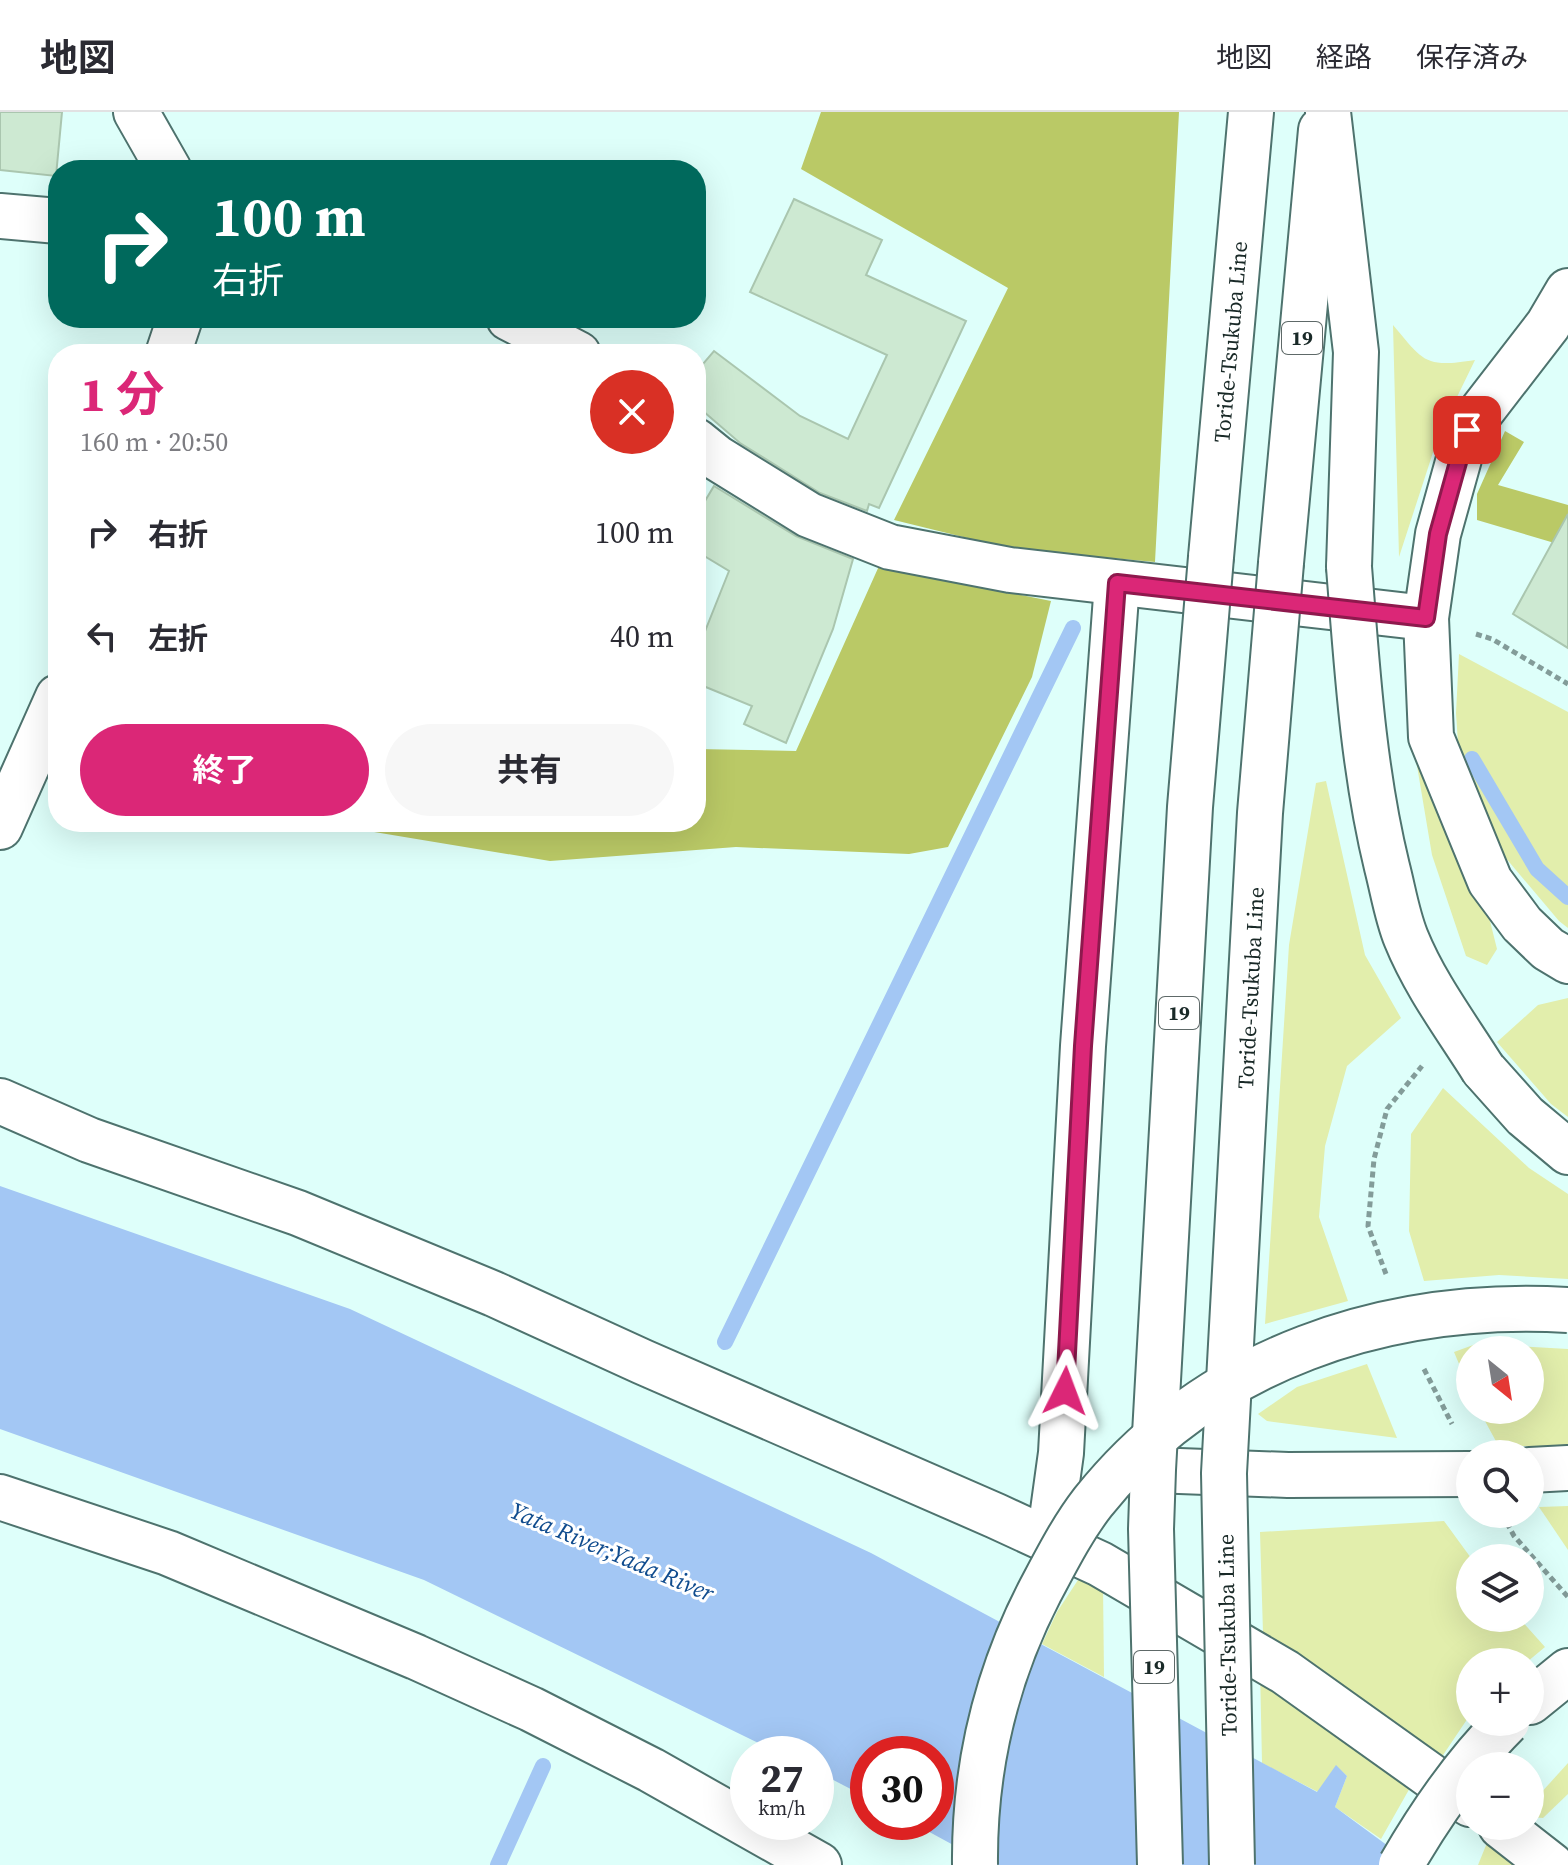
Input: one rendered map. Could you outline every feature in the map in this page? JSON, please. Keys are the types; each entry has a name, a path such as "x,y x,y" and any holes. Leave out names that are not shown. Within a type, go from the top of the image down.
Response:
{"main road":[{"path":"136,112 163,160"},
{"name":"Toride-Tsukuba Line","path":"1160,1865 1151,1529 1153,1470 1189,822 1251,112"},
{"path":"1325,112 1356,352 1349,567 1376,822 1406,937 1433,991 1483,1069 1525,1116 1568,1152"},
{"name":"Toride-Tsukuba Line","path":"1232,1865 1224,1473 1260,813 1325,112"},
{"path":"0,216 48,220"},
{"path":"1568,291 1548,325 1467,430 1438,534 1426,618 1431,737 1490,881 1522,924 1548,949 1568,961"},
{"path":"528,328 559,344"},
{"path":"706,449 809,515 890,547 1010,570 1426,618"},
{"path":"1049,1540 1061,1453 1083,1046 1117,583"},
{"path":"0,827 48,719"},
{"path":"0,1101 89,1140 298,1213 494,1294 1100,1564 1285,1672 1456,1794"},
{"path":"975,1865 974,1829 984,1749 1003,1678 1029,1614 1056,1561 1092,1504 1132,1458 1184,1414 1252,1372 1297,1349 1372,1325 1447,1312 1521,1307 1568,1310"},
{"path":"1153,1470 1456,1474"},
{"path":"0,1497 168,1553 416,1657 531,1709 651,1770 819,1865"},
{"path":"1544,1691 1568,1671"},
{"path":"1401,1865 1438,1804 1494,1736"},
{"path":"1519,1840 1551,1865"}],"path":[{"path":"1426,618 1492,639 1568,684"},
{"path":"1391,1285 1368,1226 1374,1159 1387,1109 1416,1071 1427,1062"},
{"path":"1419,1359 1456,1431"},
{"path":"1510,1528 1568,1597"}],"green space":[{"path":"821,112 1179,112 1155,562 1012,549 894,520 1008,288 801,169"},
{"path":"1393,325 1427,359 1445,363 1475,360 1439,434 1399,557"},
{"path":"1505,431 1524,442 1498,485 1568,505 1568,547 1477,520 1477,494"},
{"path":"879,566 1051,601 1032,677 948,847 909,854 736,847 550,861 374,832 706,832 706,749 796,751"},
{"path":"1459,654 1568,712 1568,928 1499,850 1459,758 1456,713"},
{"path":"1415,754 1439,819 1483,893 1497,949 1487,965 1466,956 1432,855"},
{"path":"1326,781 1365,955 1401,1018 1347,1066 1325,1146 1319,1217 1348,1301 1265,1324 1289,945 1316,783"},
{"path":"1568,998 1568,1117 1551,1104 1497,1042 1538,1005"},
{"path":"1443,1088 1529,1168 1568,1194 1568,1279 1499,1275 1424,1281 1409,1231 1411,1134"},
{"path":"1544,1348 1568,1349 1568,1448 1544,1447 1544,1440 1495,1440 1487,1424 1544,1424"},
{"path":"1367,1364 1397,1438 1267,1421 1258,1414 1297,1387"},
{"path":"1568,1506 1568,1550 1544,1514 1544,1507"},
{"path":"1444,1521 1461,1544 1456,1544 1456,1632 1532,1632 1545,1647 1456,1648 1456,1736 1437,1764 1263,1633 1260,1532"},
{"path":"1080,1577 1103,1584 1104,1677 1042,1644 1057,1612"},
{"path":"1260,1668 1415,1779 1381,1839 1335,1807 1347,1776 1336,1766 1318,1792 1262,1763"},
{"path":"1568,1763 1568,1794 1544,1817 1544,1790"},
{"path":"1488,1840 1492,1840 1524,1865 1478,1865"}],"water":[{"name":"Yata River;Yada River","path":"0,1186 350,1309 871,1553 1317,1792 1336,1765 1347,1776 1335,1807 1414,1865 990,1865 944,1840 954,1840 954,1736 850,1736 850,1789 834,1780 834,1736 744,1736 424,1580 0,1429"}],"building":[{"path":"0,112 62,112 58,160 48,160 48,175 0,170"},
{"path":"794,199 882,240 866,275 966,321 879,508 869,504 867,511 820,493 740,443 706,414 706,360 714,351 800,416 848,439 887,355 750,292"},
{"path":"714,486 796,536 853,559 833,629 786,743 744,724 752,706 706,687 706,629 729,571 706,557 706,499"},
{"path":"1568,514 1568,648 1513,614"}],"waterway":[{"path":"725,1342 1073,628"},
{"path":"1472,759 1537,869 1568,897"},
{"path":"498,1865 543,1766"}],"route":[{"path":"1065,1391 1083,1046 1117,583 1426,618 1438,534 1467,430"}]}
